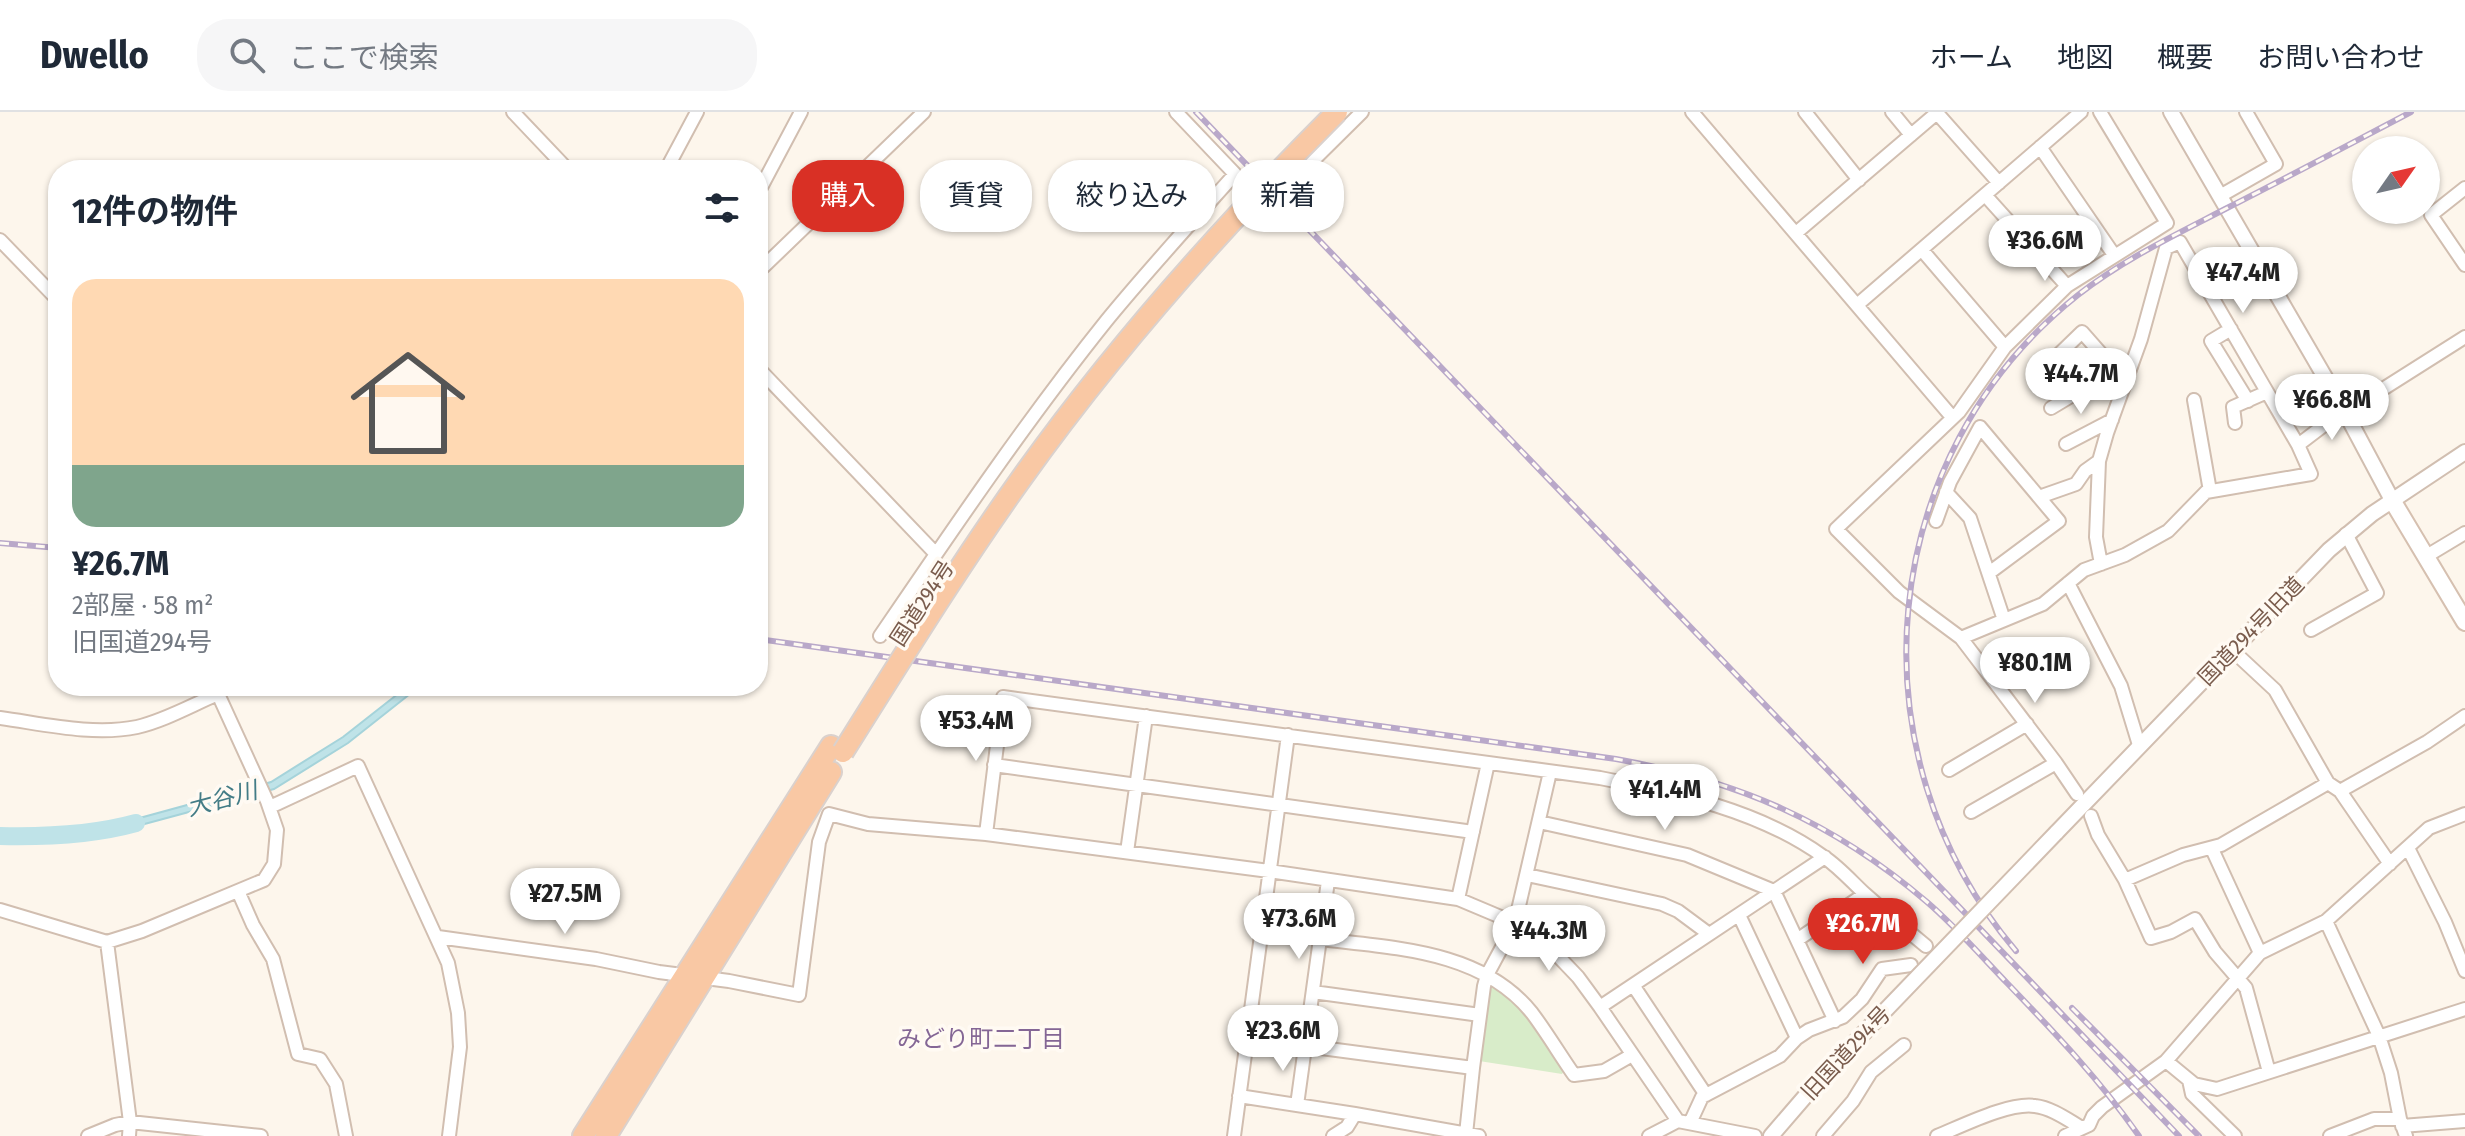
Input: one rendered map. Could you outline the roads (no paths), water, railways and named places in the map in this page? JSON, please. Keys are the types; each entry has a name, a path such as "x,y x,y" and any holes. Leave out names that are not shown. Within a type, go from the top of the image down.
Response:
{"highway":[{"name":"国道294号","path":"606,1136 695,977 974,523 1062,402 1118,332 1193,244 1318,112"},
{"name":"国道294号","path":"837,749 985,530 1072,410 1192,264 1337,112"},
{"name":"国道294号","path":"583,1136 695,977"}],"main road":[{"path":"2392,500 2465,622"}],"street":[{"path":"513,112 559,160"},
{"path":"671,160 697,112"},
{"path":"768,174 801,112"},
{"path":"768,262 924,112"},
{"path":"880,636 999,463 1094,337 1235,174 1176,112"},
{"path":"1313,160 1362,112"},
{"path":"1692,112 1952,417"},
{"path":"1805,112 1859,180"},
{"path":"1892,112 1911,135"},
{"path":"1796,233 1937,112 1999,183"},
{"path":"1857,305 2081,112"},
{"path":"2077,794 1961,638 1899,592 1836,529 1959,412 2005,347 2067,286 2167,223 2100,112"},
{"path":"2171,112 2392,500"},
{"path":"2220,196 2276,164 2246,112"},
{"path":"2040,147 2114,255"},
{"path":"2465,188 2431,215 2465,265"},
{"path":"1985,195 2067,286"},
{"path":"0,240 48,290"},
{"path":"1961,638 2043,604 2084,570 2101,564 2125,555 2168,531 2206,492 2311,474 2298,445 2180,242 2166,248 2149,313 2099,461 2096,537 2101,564"},
{"path":"1922,250 2005,347"},
{"path":"2231,329 2211,341 2248,401"},
{"path":"2051,408 2071,396 2051,362 2082,332 2126,382"},
{"path":"2298,445 2344,412 2465,337"},
{"path":"2069,392 2109,365"},
{"path":"768,378 936,554"},
{"path":"2235,423 2233,407 2267,392"},
{"path":"2194,400 2210,491"},
{"path":"2066,444 2112,420"},
{"path":"1936,521 1946,492 1980,427 2059,521 1989,573"},
{"name":"国道294号旧道","path":"2056,833 2346,534 2465,452"},
{"path":"2039,497 2076,484 2085,471 2099,461"},
{"path":"1946,492 1970,518 2004,620"},
{"path":"2425,557 2465,533"},
{"path":"2311,630 2377,593 2346,534"},
{"path":"2068,583 2121,686 2139,745"},
{"path":"2232,650 2275,690 2328,783 2340,791 2390,864"},
{"path":"0,718 108,730 127,728 141,726 207,696"},
{"path":"0,910 107,942 142,931 264,880 274,864 277,830 222,696"},
{"path":"986,834 1003,697 1550,772 1649,788 1713,804 1787,834 1825,857 1926,946"},
{"path":"1127,852 1146,716"},
{"path":"2340,791 2427,742 2465,716"},
{"path":"1949,770 2027,724"},
{"path":"1234,1136 1288,735"},
{"path":"1458,899 1488,763"},
{"path":"1971,812 2056,763"},
{"path":"994,765 1473,832"},
{"path":"268,804 358,766 448,963 460,1032 449,1136"},
{"path":"1239,1096 1355,1114 1428,1132 1472,1135 1473,1068 1487,975 1515,923 1550,772"},
{"path":"2125,880 2183,855 2212,849 2328,783"},
{"path":"438,937 596,959 799,995 819,842 829,814 868,824 986,834 1458,899 1515,923 1556,954 1578,977 1632,1055 1684,1122 1755,1136"},
{"path":"2087,1130 2093,1116 2102,1107 2166,1061 2260,953 2326,921 2429,828 2465,814"},
{"path":"2091,816 2151,938 2171,932 2195,919 2215,952 2240,979 2246,988 2269,1072"},
{"path":"1539,822 1687,855 1774,891 1835,1021"},
{"name":"旧国道294号","path":"1777,1135 1876,1020 2056,833"},
{"path":"2408,848 2445,922 2465,971"},
{"path":"2212,849 2260,953"},
{"path":"1600,1007 1825,857"},
{"path":"1527,875 1662,904 1678,911 1709,934"},
{"path":"1297,1105 1328,881"},
{"path":"238,891 273,959 298,1054 320,1059 336,1084 346,1136"},
{"path":"1797,940 1865,894"},
{"path":"1739,915 1797,1038"},
{"path":"2326,921 2379,1036 2403,1127"},
{"path":"1320,939 1439,957 1487,975 1532,1013 1574,1075 1604,1071 1632,1055"},
{"path":"107,942 130,1122 129,1136"},
{"path":"1649,1136 1684,1122 1702,1097 1780,1056 1809,1030 1843,1017 1862,999 1882,969 1911,965"},
{"path":"1633,985 1706,1095"},
{"path":"1313,992 1480,1015"},
{"path":"2166,1061 2189,1080 2217,1089 2465,1009"},
{"path":"1823,1136 1853,1101 1871,1072 1905,1045"},
{"path":"1306,1046 1473,1068"},
{"path":"2189,1080 2192,1094 2235,1136"},
{"path":"1937,1136 2003,1111 2031,1105 2087,1130"},
{"path":"1333,1136 1347,1127 1355,1114"},
{"path":"2330,1136 2374,1119 2403,1127 2465,1121"},
{"path":"88,1136 130,1122 261,1136"},
{"path":"2065,1136 2087,1130"}],"water":[{"path":"395,696 407,696 348,743 274,789 115,832 114,825 271,782 343,737"}],"waterway":[{"name":"大谷川","path":"0,836 69,834 136,823"}],"railway":[{"path":"1196,112 2179,1136"},
{"path":"2016,951 1962,873 1927,788 1909,699 1908,610 1925,521 1959,438 2010,361 2078,295 2096,282 2170,237 2411,112"},
{"path":"0,543 48,547"},
{"path":"768,640 1616,759 1703,779 1743,793 1819,827 1855,849 1927,902 2060,1039 2139,1136"},
{"path":"2072,1008 2199,1136"}],"district":[{"name":"みどり町二丁目","path":"981,1039"}]}
